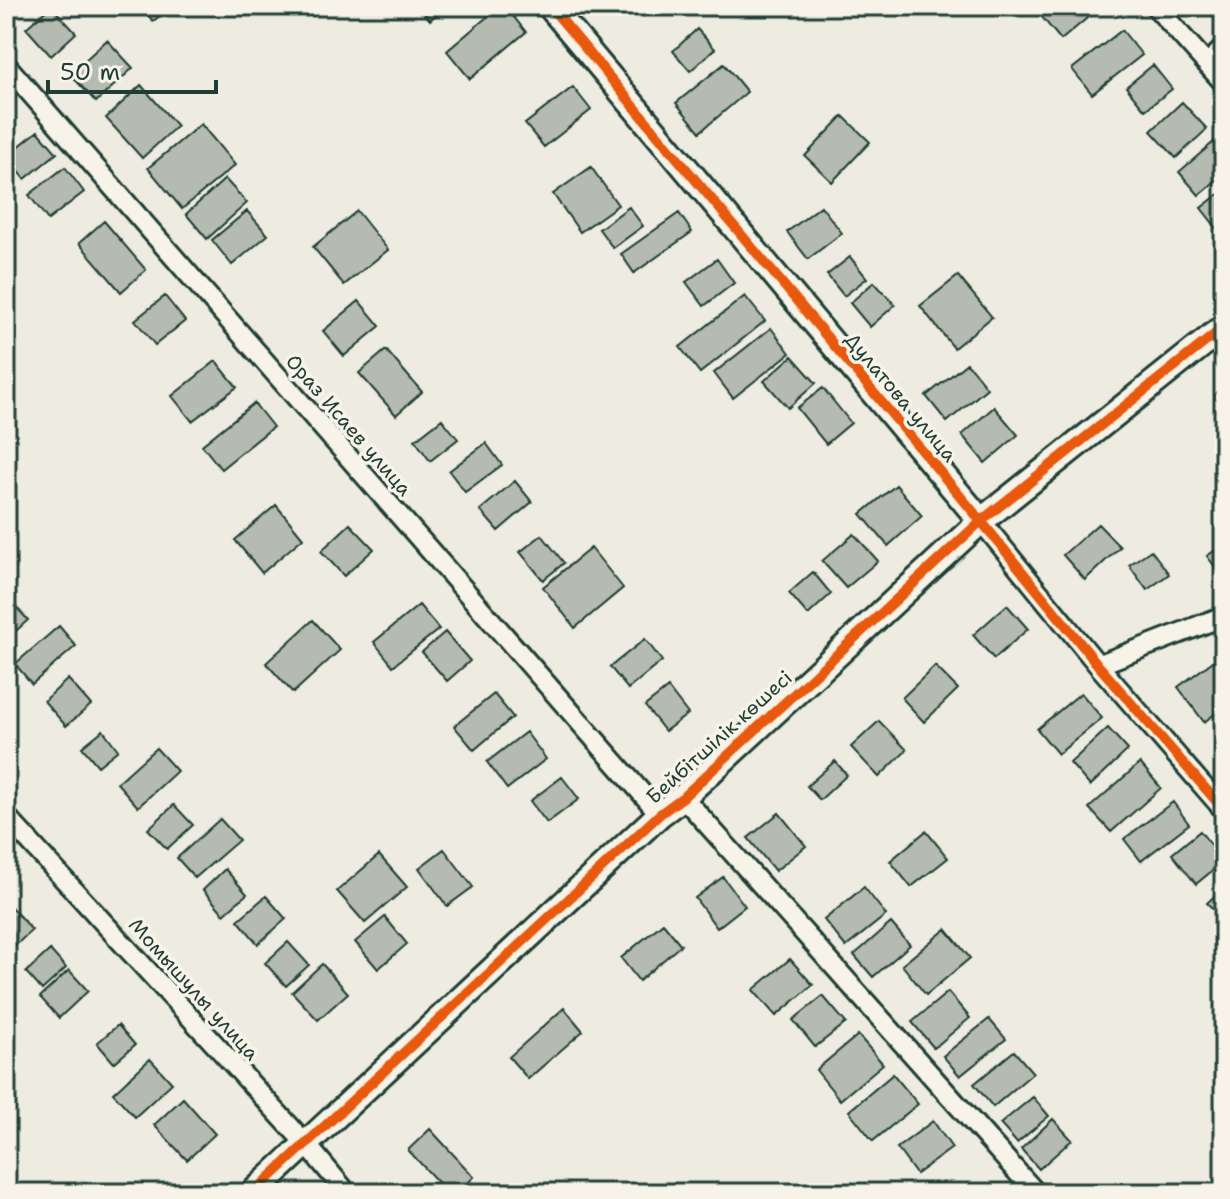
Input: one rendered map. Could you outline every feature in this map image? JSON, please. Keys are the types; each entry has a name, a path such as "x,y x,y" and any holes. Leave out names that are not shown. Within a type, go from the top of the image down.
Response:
{"street":[{"name":"Дулатова улица","path":"550,6 1098,665 1224,810"},
{"path":"1155,6 1224,83"},
{"path":"1207,64 1224,48"},
{"name":"Ораз Исаев улица","path":"6,65 660,814"},
{"name":"Бейбітшілік көшесі","path":"253,1193 660,814 683,797 981,521 1224,327"},
{"path":"1098,665 1224,616"},
{"path":"683,797 1036,1193"},
{"name":"Момышулы улица","path":"6,816 307,1145 347,1193"}],"building":[{"path":"51,6 76,33 51,56 26,28"},
{"path":"141,6 173,6 153,21"},
{"path":"418,6 446,6 430,20"},
{"path":"500,6 505,6 526,32 470,79 447,51"},
{"path":"635,6 656,6 644,16"},
{"path":"1053,6 1099,8 1061,40 1041,16"},
{"path":"697,29 715,49 690,71 673,51"},
{"path":"1122,30 1142,55 1092,94 1072,69"},
{"path":"107,40 133,68 96,102 70,74"},
{"path":"724,64 747,92 700,132 676,103"},
{"path":"1153,65 1172,89 1145,110 1126,87"},
{"path":"141,85 177,126 142,158 106,118"},
{"path":"573,87 591,110 544,147 525,124"},
{"path":"1182,102 1207,129 1176,158 1151,131"},
{"path":"843,116 870,142 832,182 805,156"},
{"path":"201,124 235,165 182,209 148,168"},
{"path":"38,131 57,153 25,179 7,156"},
{"path":"1216,140 1224,150 1224,174 1199,195 1179,172"},
{"path":"65,167 84,192 48,220 29,195"},
{"path":"591,167 618,205 580,232 553,194"},
{"path":"225,179 247,203 207,239 186,214"},
{"path":"1224,190 1224,229 1220,232 1201,208"},
{"path":"821,206 842,233 808,259 787,232"},
{"path":"629,207 643,226 613,248 599,229"},
{"path":"247,211 268,235 232,265 212,240"},
{"path":"357,211 388,250 344,285 313,247"},
{"path":"679,213 692,232 634,273 621,254"},
{"path":"104,221 146,270 121,292 79,243"},
{"path":"850,257 867,278 844,296 827,275"},
{"path":"717,259 734,283 704,306 686,282"},
{"path":"958,276 992,317 954,348 920,306"},
{"path":"874,282 895,305 870,327 850,303"},
{"path":"165,296 185,321 155,345 135,320"},
{"path":"745,296 765,321 700,373 680,347"},
{"path":"359,301 380,326 344,356 323,331"},
{"path":"771,328 790,353 733,398 714,373"},
{"path":"386,350 422,392 396,415 359,373"},
{"path":"792,356 816,383 788,408 764,381"},
{"path":"216,361 237,387 192,421 172,396"},
{"path":"967,363 987,388 947,422 926,396"},
{"path":"823,388 851,423 826,444 797,408"},
{"path":"254,403 273,427 221,469 202,445"},
{"path":"994,407 1018,435 985,463 962,435"},
{"path":"1224,413 1224,432 1215,421"},
{"path":"442,419 458,439 430,461 415,440"},
{"path":"486,443 502,465 465,492 449,471"},
{"path":"515,481 532,502 498,531 480,510"},
{"path":"896,485 922,516 888,546 861,514"},
{"path":"276,505 303,538 262,573 235,540"},
{"path":"350,524 374,549 344,576 321,551"},
{"path":"1098,524 1120,547 1085,580 1063,555"},
{"path":"854,534 878,561 846,588 822,561"},
{"path":"542,535 564,563 543,580 520,552"},
{"path":"1224,544 1224,579 1207,556"},
{"path":"591,548 623,588 575,628 543,587"},
{"path":"1151,550 1169,574 1147,590 1129,565"},
{"path":"813,572 831,594 808,615 789,593"},
{"path":"8,598 28,620 6,640 6,600"},
{"path":"419,605 439,629 393,666 374,642"},
{"path":"1007,605 1028,629 994,659 973,635"},
{"path":"313,620 340,650 293,693 266,663"},
{"path":"59,626 76,646 32,684 15,664"},
{"path":"445,632 470,661 447,681 422,652"},
{"path":"645,639 662,661 628,689 610,667"},
{"path":"1224,653 1224,707 1204,722 1178,687"},
{"path":"935,666 958,689 924,722 902,698"},
{"path":"68,679 91,705 66,726 44,701"},
{"path":"668,688 688,714 665,731 645,706"},
{"path":"1081,693 1102,718 1058,754 1037,729"},
{"path":"494,694 513,717 474,750 454,726"},
{"path":"879,721 907,750 879,777 851,747"},
{"path":"1108,728 1128,750 1090,786 1070,763"},
{"path":"103,730 118,750 98,766 82,747"},
{"path":"526,732 546,759 507,789 487,762"},
{"path":"156,748 177,771 138,807 117,783"},
{"path":"835,761 847,775 820,800 807,786"},
{"path":"1140,763 1161,788 1111,832 1089,808"},
{"path":"562,777 579,799 547,823 530,801"},
{"path":"1173,802 1189,824 1141,861 1124,839"},
{"path":"174,805 193,825 167,849 148,829"},
{"path":"779,813 806,846 775,871 748,838"},
{"path":"220,819 239,840 195,878 177,858"},
{"path":"926,831 948,858 911,887 890,861"},
{"path":"1200,831 1224,861 1196,884 1172,854"},
{"path":"444,849 473,887 447,906 419,868"},
{"path":"379,855 407,887 365,923 337,891"},
{"path":"225,869 247,894 224,914 203,890"},
{"path":"723,877 745,906 717,928 695,898"},
{"path":"864,887 886,915 846,947 824,920"},
{"path":"1224,887 1224,920 1207,903"},
{"path":"266,896 286,919 258,944 238,920"},
{"path":"10,906 32,930 6,954 6,910"},
{"path":"385,917 407,944 378,969 355,942"},
{"path":"663,923 681,945 639,981 621,958"},
{"path":"891,923 910,945 873,977 854,955"},
{"path":"946,929 970,958 926,995 902,965"},
{"path":"288,942 309,965 286,986 265,963"},
{"path":"50,950 66,968 42,990 26,972"},
{"path":"790,959 813,985 776,1016 753,990"},
{"path":"322,964 348,993 318,1020 292,992"},
{"path":"69,970 88,991 59,1018 40,997"},
{"path":"948,992 970,1018 934,1048 912,1022"},
{"path":"823,996 846,1023 815,1047 793,1020"},
{"path":"564,1008 583,1031 528,1079 509,1057"},
{"path":"989,1019 1006,1039 960,1076 943,1056"},
{"path":"118,1025 135,1045 114,1063 97,1043"},
{"path":"858,1035 883,1064 840,1100 816,1070"},
{"path":"1014,1051 1033,1073 993,1107 974,1084"},
{"path":"150,1059 172,1083 135,1117 113,1093"},
{"path":"893,1074 918,1104 873,1141 849,1111"},
{"path":"1033,1097 1049,1116 1017,1143 1000,1124"},
{"path":"183,1098 215,1134 187,1160 154,1125"},
{"path":"1053,1119 1072,1140 1039,1169 1021,1149"},
{"path":"933,1121 952,1148 916,1174 897,1148"},
{"path":"430,1129 474,1177 457,1193 448,1193 408,1150"}],"cycle path":[{"path":"550,6 1098,665 1224,810"},
{"path":"253,1193 660,814 683,797 981,521 1224,327"}]}
